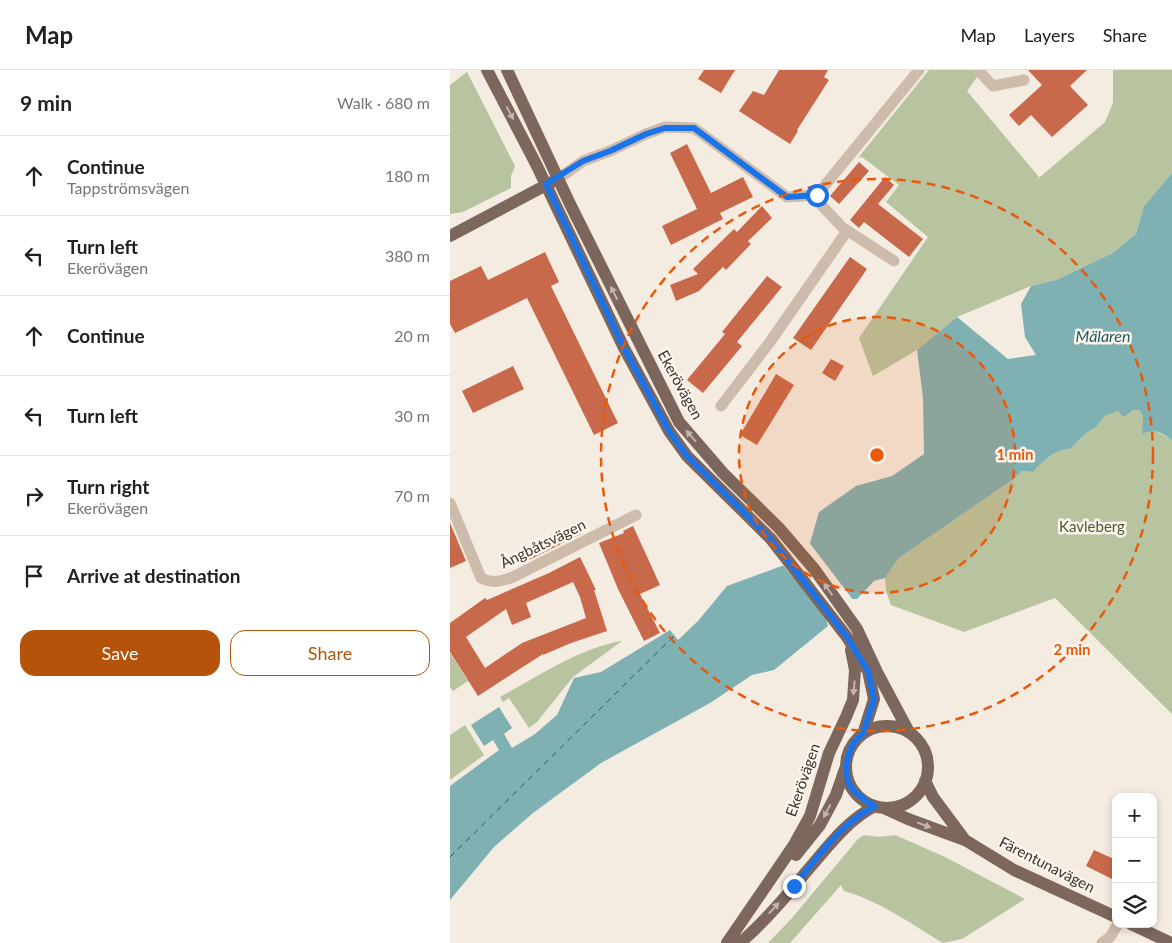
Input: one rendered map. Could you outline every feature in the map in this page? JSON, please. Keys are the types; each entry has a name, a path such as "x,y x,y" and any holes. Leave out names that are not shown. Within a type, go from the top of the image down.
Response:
{"main road":[{"name":"Ekerövägen","path":"487,70 552,182 678,422 723,473 779,528 815,570 851,635 868,671 874,699 863,734"},
{"name":"Ekerövägen","path":"507,70 552,182 624,348 669,431 687,456 771,539 851,635 877,672 909,732"},
{"path":"450,236 552,182"},
{"name":"Ekerövägen","path":"728,943 794,845 810,816 829,753 852,700 855,670 851,635"},
{"path":"740,943 794,886 845,827 860,814 880,807 902,805 915,797 925,781 928,767 925,752 921,744 909,732 900,728 888,726 872,729 855,741 850,750 846,766 848,782 853,790 866,801 880,807"},
{"name":"Ekerövägen","path":"728,943 820,825 836,795 846,766"},
{"name":"Färentunavägen","path":"925,781 933,798 965,840"},
{"name":"Färentunavägen","path":"880,807 965,840 1014,870 1112,915"},
{"path":"1139,928 1171,943"}],"street":[{"path":"552,182 583,161 646,134 665,128 694,128 787,197 817,195 920,70"},
{"path":"978,70 993,86 1024,80"},
{"path":"812,195 842,228 894,261"},
{"path":"721,406 770,342 847,231"},
{"name":"Ångbåtsvägen","path":"450,502 481,578 487,581 500,582 636,515"},
{"path":"1102,943 1110,937 1116,928"}],"green space":[{"path":"929,70 982,70 967,91 1039,177 1034,182 1105,122 1113,103 1113,70 1172,70 1172,173 1144,206 1136,234 1111,254 1056,280 1031,286 957,317 917,350 873,376 859,338 928,237 886,202 899,185 862,157 858,158"},
{"path":"467,72 515,166 511,176 511,188 463,212 450,214 450,85"},
{"name":"Kavleberg","path":"1139,410 1143,416 1144,423 1172,440 1172,714 1055,598 964,632 891,605 886,591 885,578 899,558 1015,478 1022,471 1033,472 1054,453 1070,449 1085,434 1096,427 1105,416 1118,411"},
{"path":"622,641 573,677 537,722 529,728 509,698 503,702 500,697 575,656 591,649"},
{"path":"450,653 468,681 453,691 450,687"},
{"path":"465,725 484,755 450,780 450,735"},
{"path":"864,835 879,837 895,835 943,856 1025,899 962,939 943,943 883,907 844,891 841,885 790,943 768,943 792,918 858,839"}],"water":[{"name":"Mälaren","path":"1172,173 1172,440 1155,431 1142,434 1143,416 1139,410 1133,410 1124,417 1118,411 1105,416 1096,427 1085,434 1070,449 1054,453 1033,472 1022,471 1015,478 899,558 885,578 874,581 857,599 831,600 822,604 828,626 774,670 752,675 710,703 601,763 533,813 494,847 450,900 450,786 499,750 493,740 484,746 471,725 499,707 512,728 504,734 512,748 535,734 557,715 574,678 601,672 670,630 678,640 698,621 727,586 806,557 819,512 856,486 892,476 924,454 923,398 917,350 957,317 1008,359 1036,355 1025,337 1021,304 1031,286 1056,280 1111,254 1136,234 1144,206"}],"pier":[{"path":"808,541 854,601 832,603 825,606 831,626 781,563 804,555"}],"building":[{"path":"704,70 735,70 721,93 698,79"},
{"path":"779,70 828,70 824,77 829,80 790,144 739,111 753,91 764,95"},
{"path":"1028,70 1087,70 1070,86 1088,105 1052,137 1031,115 1019,126 1009,115 1042,85"},
{"path":"687,144 711,193 743,177 753,197 720,213 723,219 671,245 662,226 697,209 670,153"},
{"path":"859,162 869,171 839,204 830,196"},
{"path":"885,177 894,185 878,204 923,239 909,257 864,222 859,228 850,220"},
{"path":"762,206 772,218 748,241 751,244 726,270 723,267 699,291 676,301 670,285 698,274 693,269 734,229 737,232"},
{"path":"545,252 559,282 551,286 618,423 594,435 527,298 455,333 450,324 450,281 481,266 488,280"},
{"path":"850,257 867,269 811,350 793,338"},
{"path":"767,276 782,287 737,342 742,346 703,393 687,380 725,334 722,332"},
{"path":"831,359 844,366 835,381 822,373"},
{"path":"513,366 524,389 473,413 462,391"},
{"path":"776,374 794,385 757,445 740,435"},
{"path":"450,523 466,561 450,568"},
{"path":"576,523 581,534 525,562 519,551"},
{"path":"633,526 660,585 640,594 660,633 644,641 618,589 599,543 624,533 623,531"},
{"path":"580,557 596,590 594,590 607,631 543,654 478,696 450,652 450,623 485,598 487,600 549,573","holes":["573,582 586,618 522,643 485,668 466,637 506,609 512,625 531,617 526,603"]},
{"path":"1094,850 1112,858 1112,879 1086,866"}],"ferry route":[{"path":"450,857 677,633"}],"route":[{"path":"794,886 845,827 860,814 875,806 858,796 853,790 848,782 846,766 850,750 855,741 863,734 874,699 868,671 847,637 771,539 687,456 669,431 624,348 546,184 558,179 583,161 646,134 665,128 694,128 787,197 817,195"}]}
